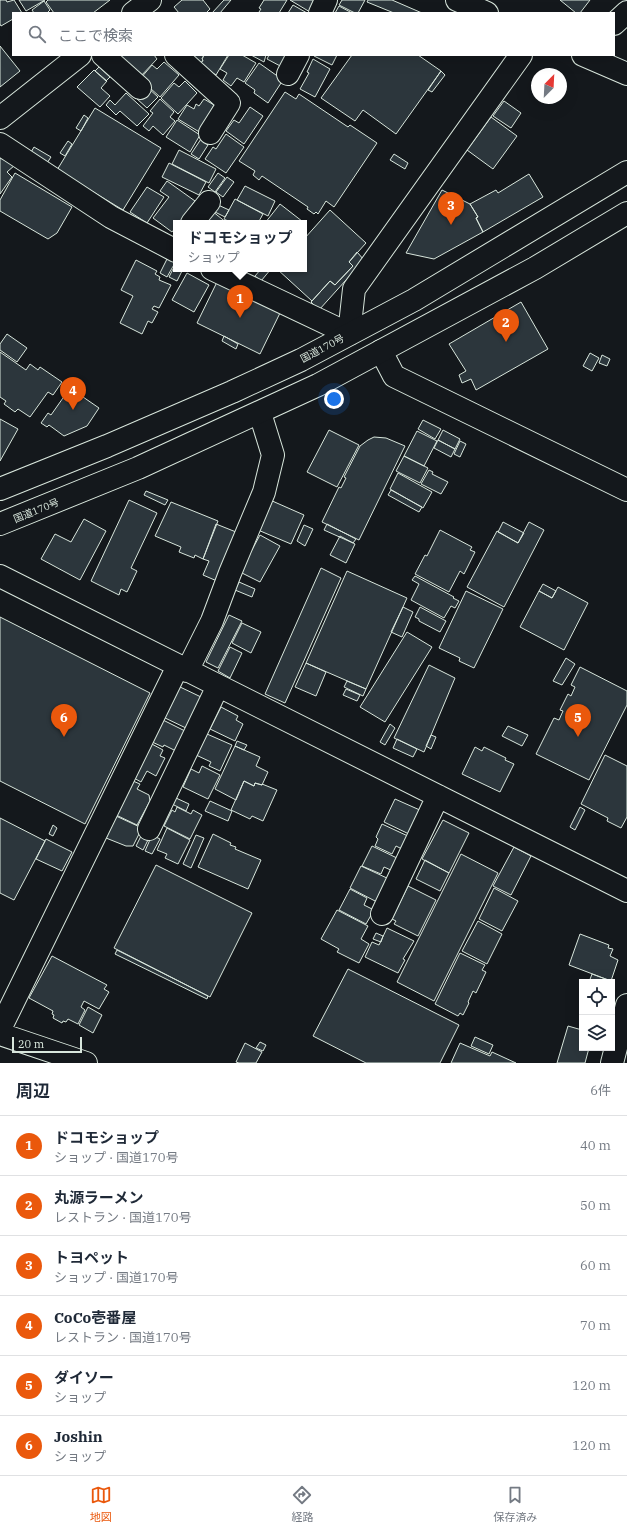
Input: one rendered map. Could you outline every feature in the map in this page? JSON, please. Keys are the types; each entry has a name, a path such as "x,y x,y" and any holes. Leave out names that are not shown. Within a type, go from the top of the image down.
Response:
{"main road":[{"path":"134,12 150,0"},
{"path":"320,12 326,0"},
{"path":"457,0 485,12"},
{"path":"615,23 627,12"},
{"path":"0,118 79,56"},
{"path":"104,56 140,88"},
{"path":"177,56 229,103 210,133"},
{"path":"288,74 297,56"},
{"path":"218,272 349,334 354,289 520,56"},
{"path":"585,56 627,74"},
{"path":"0,144 111,217 173,247"},
{"name":"国道170号","path":"0,489 107,446 232,392 301,360 414,300 627,172"},
{"path":"194,220 209,202"},
{"name":"国道170号","path":"0,524 138,468 318,385 535,268 627,213"},
{"path":"381,351 394,376 627,490"},
{"path":"0,1029 182,668 212,620 264,492 273,454 260,413"},
{"path":"0,576 627,891"},
{"path":"149,829 218,686"},
{"path":"382,914 438,796"},
{"path":"612,1063 627,1005"},
{"path":"0,1034 86,1063"}],"building":[{"path":"0,0 6,0 7,2 14,0 21,12 12,12 12,20 1,26"},
{"path":"19,0 45,0 26,11"},
{"path":"48,0 110,0 94,12 53,12 46,2"},
{"path":"182,0 203,0 210,9 207,12 178,12 174,7"},
{"path":"224,0 231,0 221,12 213,12"},
{"path":"264,0 287,0 280,12 259,12 261,9 259,8"},
{"path":"290,0 317,0 310,12"},
{"path":"342,0 365,0 359,12 353,12 339,5"},
{"path":"368,0 392,0 420,12 392,12 367,2"},
{"path":"560,0 590,0 581,12 575,12"},
{"path":"44,1 50,10 48,12 33,12 32,10"},
{"path":"293,5 305,12 289,12"},
{"path":"339,6 350,12 336,12"},
{"path":"0,46 20,71 0,87"},
{"path":"119,56 155,56 157,59 139,78"},
{"path":"193,56 204,56 200,65 192,58"},
{"path":"204,56 227,56 216,75 200,65 203,60"},
{"path":"228,56 244,56 256,63 244,82 237,78 231,86 223,80 227,73 220,69"},
{"path":"253,56 266,56 264,62"},
{"path":"268,56 290,56 284,68 267,59"},
{"path":"314,56 336,56 332,65"},
{"path":"351,56 419,56 441,71 396,134 363,110 355,121 321,98"},
{"path":"313,59 330,69 315,97 300,89 309,73 307,72"},
{"path":"164,62 179,75 160,97 140,79 152,65 157,69"},
{"path":"259,63 283,80 268,103 254,93 255,90 245,83"},
{"path":"99,67 110,77 106,81 95,71"},
{"path":"94,70 107,81 101,88 110,96 100,107 77,87"},
{"path":"441,71 445,75 432,92 428,90"},
{"path":"185,81 197,93 178,114 161,98 174,83 179,87"},
{"path":"147,87 158,97 147,108 136,98"},
{"path":"285,92 296,99 299,94 348,127 350,125 377,143 334,207 326,201 318,214 316,212 314,214 307,209 308,207 262,176 259,180 253,175 255,171 239,161"},
{"path":"126,93 149,114 137,126 120,111 116,115 106,105 110,100 115,105"},
{"path":"160,99 174,112 170,117 175,121 163,135 153,126 149,131 143,126 153,113 150,111"},
{"path":"204,99 214,105 212,109 215,111 201,133 178,119 187,105 194,109 196,104 199,106"},
{"path":"504,101 521,113 511,128 493,116"},
{"path":"250,107 263,116 244,144 226,131 234,120 239,123"},
{"path":"95,108 161,148 123,210 57,170"},
{"path":"84,115 88,118 81,131 76,128"},
{"path":"491,117 517,136 493,169 467,150"},
{"path":"177,120 200,135 190,152 166,137"},
{"path":"226,134 244,147 226,173 205,159 213,147 216,149"},
{"path":"201,139 208,145 199,159 191,154"},
{"path":"68,141 72,144 65,156 60,153"},
{"path":"34,147 51,157 47,163 30,154"},
{"path":"179,150 216,169 209,183 172,164"},
{"path":"394,154 408,163 405,169 390,160"},
{"path":"0,158 15,165 7,172 12,177 0,194"},
{"path":"169,163 206,182 199,195 162,177"},
{"path":"15,173 72,207 57,233 48,239 0,211 0,200"},
{"path":"218,173 225,178 215,192 208,187"},
{"path":"529,174 543,197 483,232 476,218 478,217 470,204 496,190 498,193"},
{"path":"227,177 234,182 223,197 216,192"},
{"path":"167,181 195,201 181,220 173,220 172,232 153,218 169,197 160,191"},
{"path":"245,186 275,201 268,216 237,200"},
{"path":"147,187 164,197 147,223 130,212"},
{"path":"442,190 470,204 478,217 476,218 483,232 434,259 406,253"},
{"path":"235,199 263,214 260,220 224,219"},
{"path":"216,204 229,210 225,217 213,211"},
{"path":"280,204 301,220 267,220"},
{"path":"330,210 366,243 349,262 353,266 335,285 330,281 312,301 280,272 307,272 307,236"},
{"path":"212,211 223,220 205,220"},
{"path":"357,252 364,260 319,310 311,302 330,281 335,285 353,266 349,262"},
{"path":"168,257 173,260 173,266 167,277 160,273"},
{"path":"136,260 157,271 155,274 160,277 159,280 171,285 159,308 154,306 152,309 158,312 152,323 148,321 142,334 120,323 133,296 121,290"},
{"path":"173,269 173,272 182,272 177,281 169,277"},
{"path":"258,272 268,272 261,281 255,276"},
{"path":"187,273 209,285 194,312 172,300"},
{"path":"217,282 280,313 260,354 197,323"},
{"path":"521,302 548,349 476,390 471,379 462,383 459,375 466,371 449,344"},
{"path":"7,334 27,348 17,362 0,350 0,344"},
{"path":"224,336 238,344 236,349 222,341"},
{"path":"0,352 26,370 30,364 38,370 40,367 62,382 53,395 48,392 30,417 18,409 15,412 4,404 6,401 0,397"},
{"path":"590,353 599,358 592,371 583,366"},
{"path":"602,355 610,359 607,366 599,363"},
{"path":"70,388 99,408 87,426 64,436 49,425 47,427 41,423 48,413 51,415"},
{"path":"0,419 18,429 0,461"},
{"path":"423,420 441,429 435,439 418,429"},
{"path":"329,430 359,445 337,487 307,472"},
{"path":"443,430 460,439 455,449 438,440"},
{"path":"417,431 437,441 424,466 404,456"},
{"path":"374,437 386,438 405,446 359,540 322,522 339,487 341,488 346,478 344,477 360,446"},
{"path":"438,440 455,449 451,457 434,448"},
{"path":"460,441 466,444 460,457 454,454"},
{"path":"404,456 428,468 420,483 396,471"},
{"path":"429,470 433,472 432,474 448,482 441,494 421,484"},
{"path":"398,473 432,492 423,508 390,489"},
{"path":"391,490 422,507 419,512 388,495"},
{"path":"146,491 168,500 165,505 144,495"},
{"path":"129,500 157,513 131,568 137,571 127,592 121,589 119,595 91,581"},
{"path":"270,500 304,515 291,544 258,530"},
{"path":"171,502 218,521 203,559 195,555 194,558 179,552 181,547 155,536"},
{"path":"84,519 106,531 80,580 41,559 55,534 71,542"},
{"path":"503,522 524,533 518,543 498,532"},
{"path":"529,522 544,530 504,607 467,587 497,531 518,543"},
{"path":"216,524 236,532 217,581 203,575 209,561 203,559"},
{"path":"327,524 356,539 353,543 324,530"},
{"path":"304,525 313,529 305,546 297,541"},
{"path":"440,530 472,547 470,550 475,552 464,574 460,571 449,592 415,574 425,555 427,556"},
{"path":"260,535 280,546 260,582 240,572"},
{"path":"340,536 355,544 346,563 330,555"},
{"path":"321,568 341,578 285,703 265,694"},
{"path":"347,571 407,598 366,689 306,663"},
{"path":"415,576 459,601 455,608 451,606 444,618 411,600 419,584 412,580"},
{"path":"239,582 255,589 252,597 235,590"},
{"path":"543,584 556,591 552,598 539,591"},
{"path":"558,587 588,603 564,650 520,627 539,591 552,598"},
{"path":"466,591 503,609 474,668 459,661 460,658 439,648"},
{"path":"403,607 413,612 402,637 391,632"},
{"path":"420,607 446,621 440,632 419,621 419,619 415,617"},
{"path":"229,615 242,621 218,668 206,662"},
{"path":"0,617 150,693 85,824 0,781"},
{"path":"242,623 261,632 251,653 232,643"},
{"path":"407,632 432,647 385,722 360,707"},
{"path":"230,647 242,653 230,678 218,671"},
{"path":"566,658 575,664 562,685 553,681"},
{"path":"306,663 326,672 316,696 295,687"},
{"path":"429,665 455,678 424,752 394,738"},
{"path":"580,667 627,691 627,705 589,780 536,754 554,718 559,720 563,711 560,710 568,694 571,696 575,687 571,685"},
{"path":"347,681 366,689 363,696 344,687"},
{"path":"178,686 201,697 188,729 163,717"},
{"path":"346,689 360,695 357,701 343,695"},
{"path":"221,707 238,716 236,720 243,724 235,741 210,729"},
{"path":"161,719 185,731 176,751 164,745 163,747 150,741"},
{"path":"390,724 395,728 385,745 380,742"},
{"path":"508,726 528,735 522,746 502,736"},
{"path":"207,734 232,745 220,771 209,766 211,762 196,755"},
{"path":"431,735 436,737 431,749 426,746"},
{"path":"397,739 417,749 413,757 393,748"},
{"path":"237,741 247,745 244,750 235,746"},
{"path":"150,743 163,750 160,756 165,758 156,776 147,771 141,782 134,778"},
{"path":"235,746 260,757 256,766 268,772 262,785 255,783 254,786 244,781 236,800 215,789"},
{"path":"475,747 482,751 484,747 506,758 505,760 514,764 500,792 462,774"},
{"path":"605,755 627,766 627,817 621,828 607,821 608,818 581,804"},
{"path":"202,766 220,775 208,799 183,787 191,769 199,773"},
{"path":"133,781 140,784 137,789 149,795 150,801 137,825 116,815"},
{"path":"244,781 254,786 255,783 262,784 277,790 263,821 252,816 250,819 231,810"},
{"path":"176,798 189,804 186,811 172,804"},
{"path":"395,799 422,811 411,835 384,822"},
{"path":"210,801 232,811 228,821 205,811"},
{"path":"177,807 191,814 193,810 202,815 190,839 164,826 172,810 175,812"},
{"path":"580,807 585,810 575,830 570,827"},
{"path":"116,816 142,828 133,846 126,846 106,838"},
{"path":"0,818 45,841 14,900 0,893"},
{"path":"443,820 469,833 449,873 422,859"},
{"path":"382,824 410,837 404,850 396,846 392,854 375,846 378,839 376,837"},
{"path":"53,825 57,828 53,836 49,834"},
{"path":"167,828 190,840 178,864 165,858 167,854 157,850"},
{"path":"144,830 151,834 143,850 136,846"},
{"path":"213,834 231,843 230,845 236,847 235,849 261,860 248,889 198,867"},
{"path":"152,835 160,839 152,854 145,851"},
{"path":"196,835 204,838 191,868 183,864"},
{"path":"46,839 72,852 62,871 36,859"},
{"path":"372,846 399,859 393,871 384,867 381,874 362,866"},
{"path":"514,847 531,856 511,895 493,886"},
{"path":"461,854 498,873 434,1001 397,982"},
{"path":"425,860 449,873 440,891 416,879"},
{"path":"156,865 252,913 210,997 114,948"},
{"path":"361,866 389,879 377,902 350,888"},
{"path":"408,886 436,900 418,936 394,924 396,921 392,919"},
{"path":"494,888 518,901 502,931 479,919"},
{"path":"350,889 367,898 364,905 374,910 366,924 339,910"},
{"path":"337,910 368,926 361,939 369,944 359,963 337,952 339,949 321,939"},
{"path":"478,921 502,934 487,964 462,951"},
{"path":"387,928 414,941 403,959 405,960 398,973 365,957 372,942 379,945"},
{"path":"376,933 383,936 381,942 373,939"},
{"path":"580,934 609,945 608,948 613,949 610,956 618,960 612,979 606,979 569,965"},
{"path":"117,950 208,996 207,999 115,954"},
{"path":"460,953 485,965 482,970 486,972 476,993 473,991 463,1015 460,1013 458,1016 435,1004"},
{"path":"52,956 107,985 104,989 109,992 99,1009 84,1001 81,1007 85,1010 78,1024 68,1019 66,1022 63,1021 62,1023 53,1018 53,1011 29,998"},
{"path":"348,969 459,1025 440,1063 366,1063 313,1036"},
{"path":"592,974 606,979 590,979"},
{"path":"88,1007 102,1015 93,1033 79,1025"},
{"path":"568,1026 579,1029 579,1051 588,1051 585,1063 557,1063"},
{"path":"475,1037 493,1045 489,1054 471,1046"},
{"path":"260,1042 266,1045 263,1051 256,1048"},
{"path":"245,1043 262,1052 256,1063 236,1062"},
{"path":"460,1043 490,1056 492,1052 516,1063 451,1063"}],"place":[{"name":"トヨペット","path":"451,225"},
{"name":"ドコモショップ","path":"240,318"},
{"name":"丸源ラーメン","path":"506,342"},
{"name":"CoCo壱番屋","path":"73,410"},
{"name":"Joshin","path":"64,737"},
{"name":"ダイソー","path":"578,737"}]}
